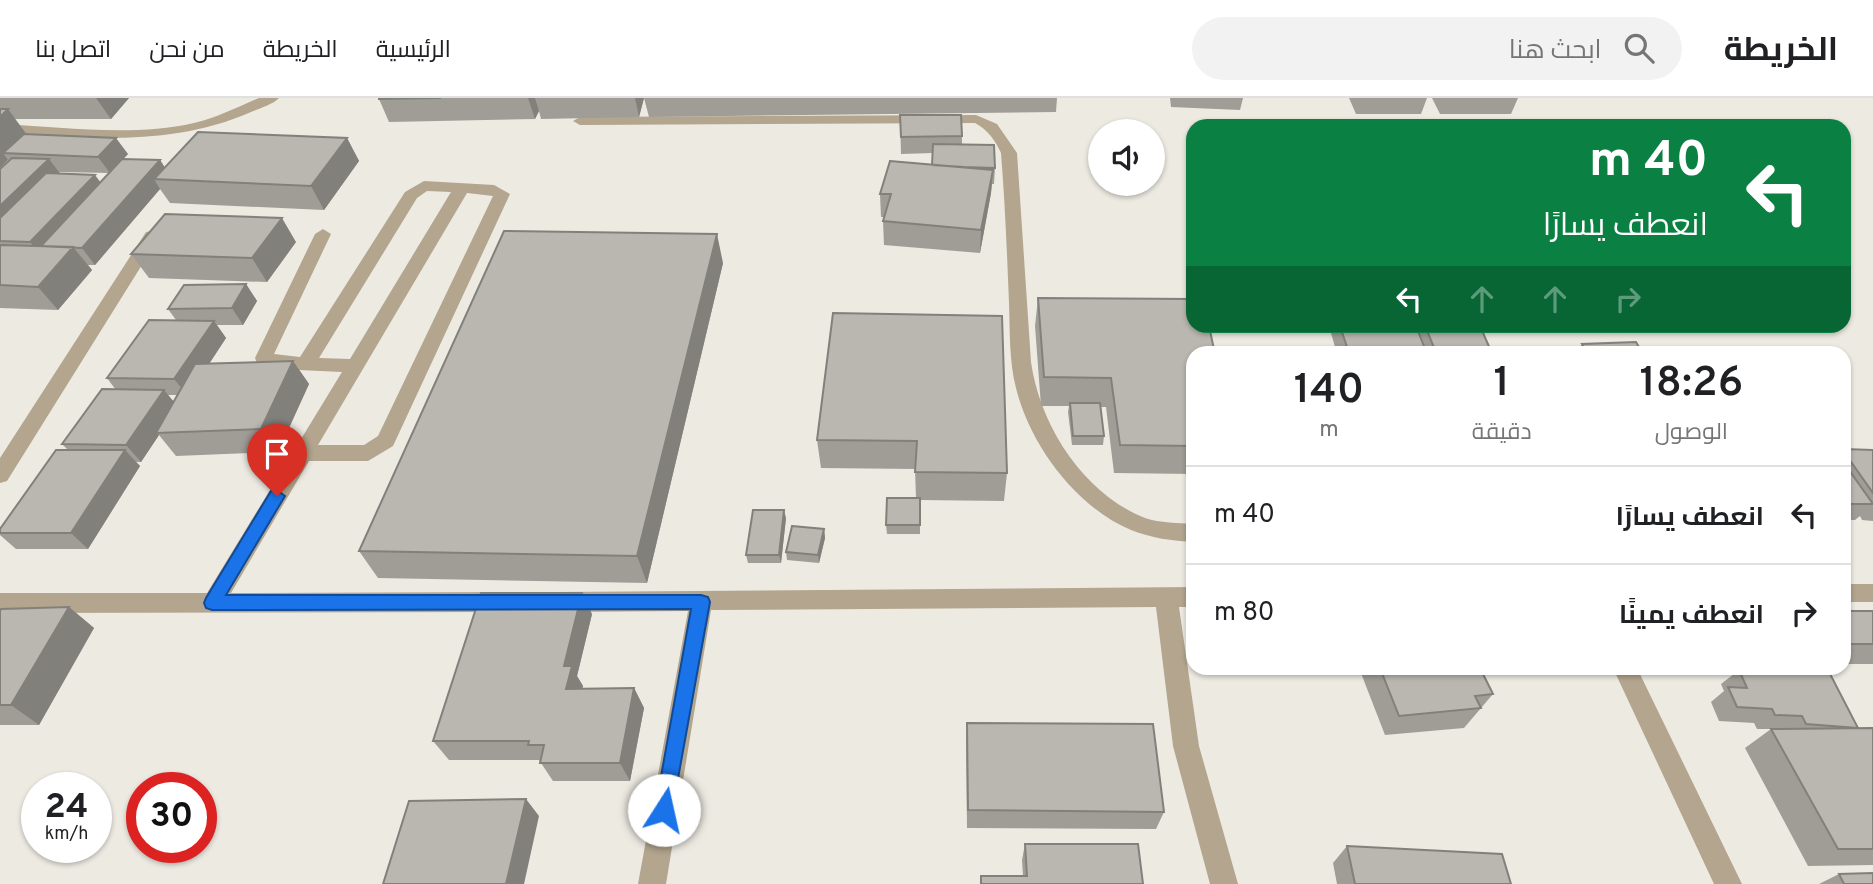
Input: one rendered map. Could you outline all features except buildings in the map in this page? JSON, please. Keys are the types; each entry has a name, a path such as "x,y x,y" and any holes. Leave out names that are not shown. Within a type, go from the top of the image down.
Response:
{"street":[{"path":"0,129 117,133 182,130 211,123 272,98"},
{"path":"580,121 986,121 1003,138 1009,153 1020,338 1027,396 1045,435 1068,468 1102,503 1135,523 1164,531 1186,532"},
{"path":"302,453 368,453 386,441 502,194 494,190 424,186 411,195 306,363"},
{"path":"212,603 462,188"},
{"path":"0,475 161,223"},
{"path":"323,234 264,358 277,362 355,366"},
{"path":"1851,593 1873,593"},
{"path":"1166,597 1186,746 1224,884"},
{"path":"0,603 701,602 1186,597"},
{"path":"652,884 701,602"},
{"path":"1628,675 1728,884"}],"route":[{"path":"277,496 212,603 701,602 664,810"}]}
